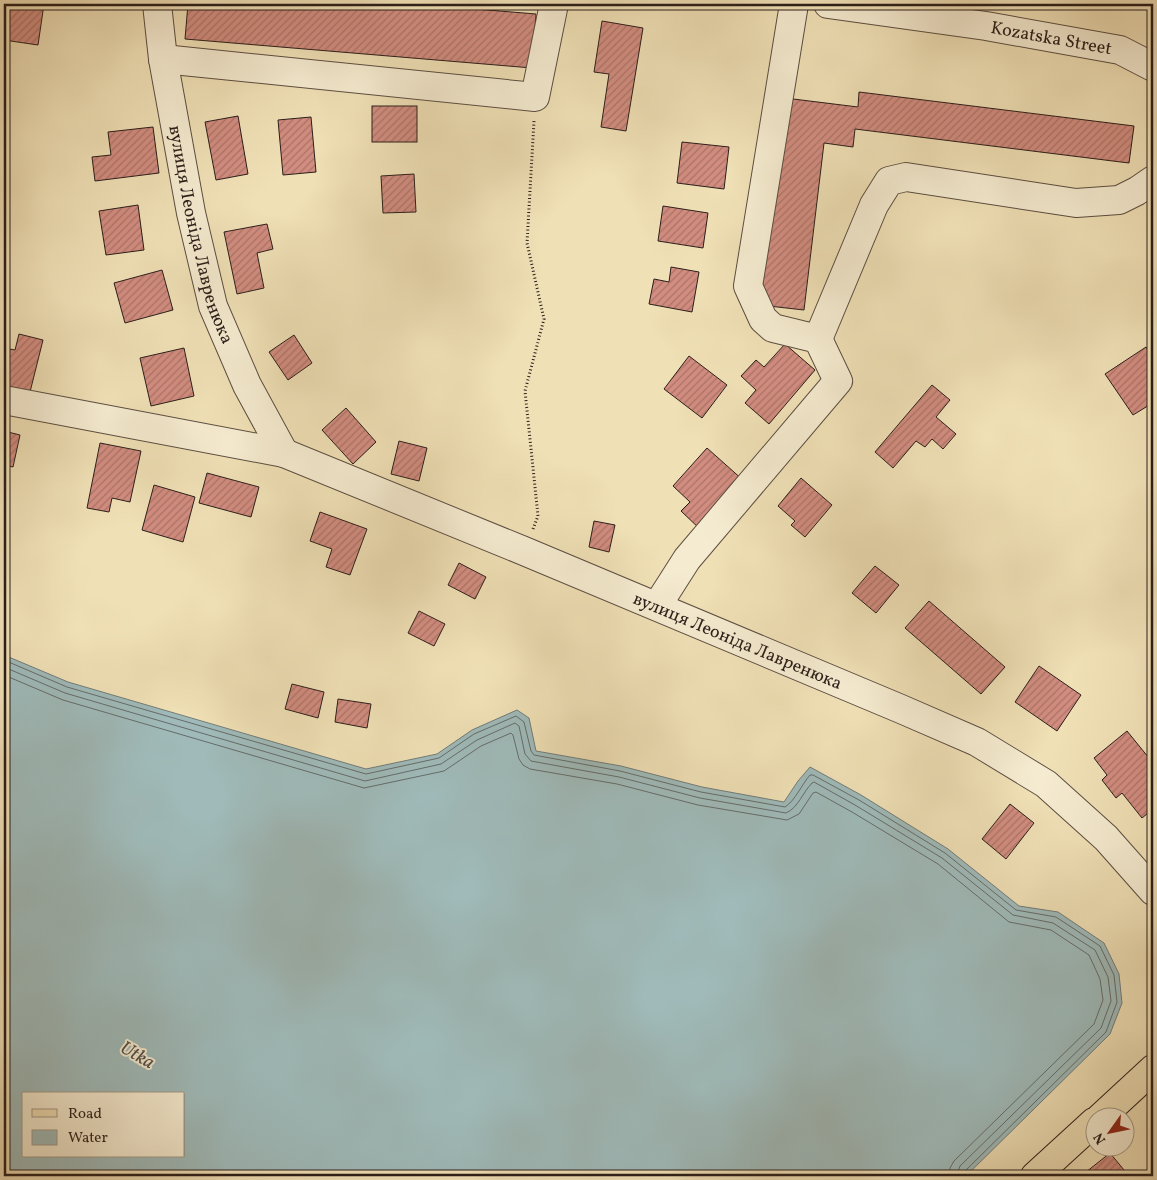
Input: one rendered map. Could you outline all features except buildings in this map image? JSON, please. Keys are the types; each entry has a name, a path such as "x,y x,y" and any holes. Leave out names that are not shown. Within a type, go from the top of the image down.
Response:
{"main road":[{"path":"1111,1108 1153,1069"},
{"path":"1035,1176 1084,1131"}],"street":[{"name":"вулиця Леоніда Лавренюка","path":"158,4 163,59 192,214 213,306 247,385 284,453"},
{"path":"163,59 535,97 554,4"},
{"path":"794,4 748,286 763,318 772,328 818,339"},
{"name":"Kozatska Street","path":"828,4 988,15 1120,50 1153,67"},
{"path":"657,606 687,559 838,381 818,339 874,205 889,181 906,177 1076,203 1119,200 1153,180"},
{"name":"вулиця Леоніда Лавренюка","path":"4,400 284,453 524,550 977,742 1046,784 1106,838 1153,891"}],"path":[{"path":"524,550 538,516 525,391 544,318 527,243 535,97"}],"water":[{"name":"Utka","path":"4,655 68,682 366,769 437,754 472,730 517,710 529,718 536,751 621,766 702,787 784,802 810,767 861,795 948,849 1019,906 1058,912 1104,943 1119,974 1122,1003 1110,1034 966,1176 4,1176"}]}
